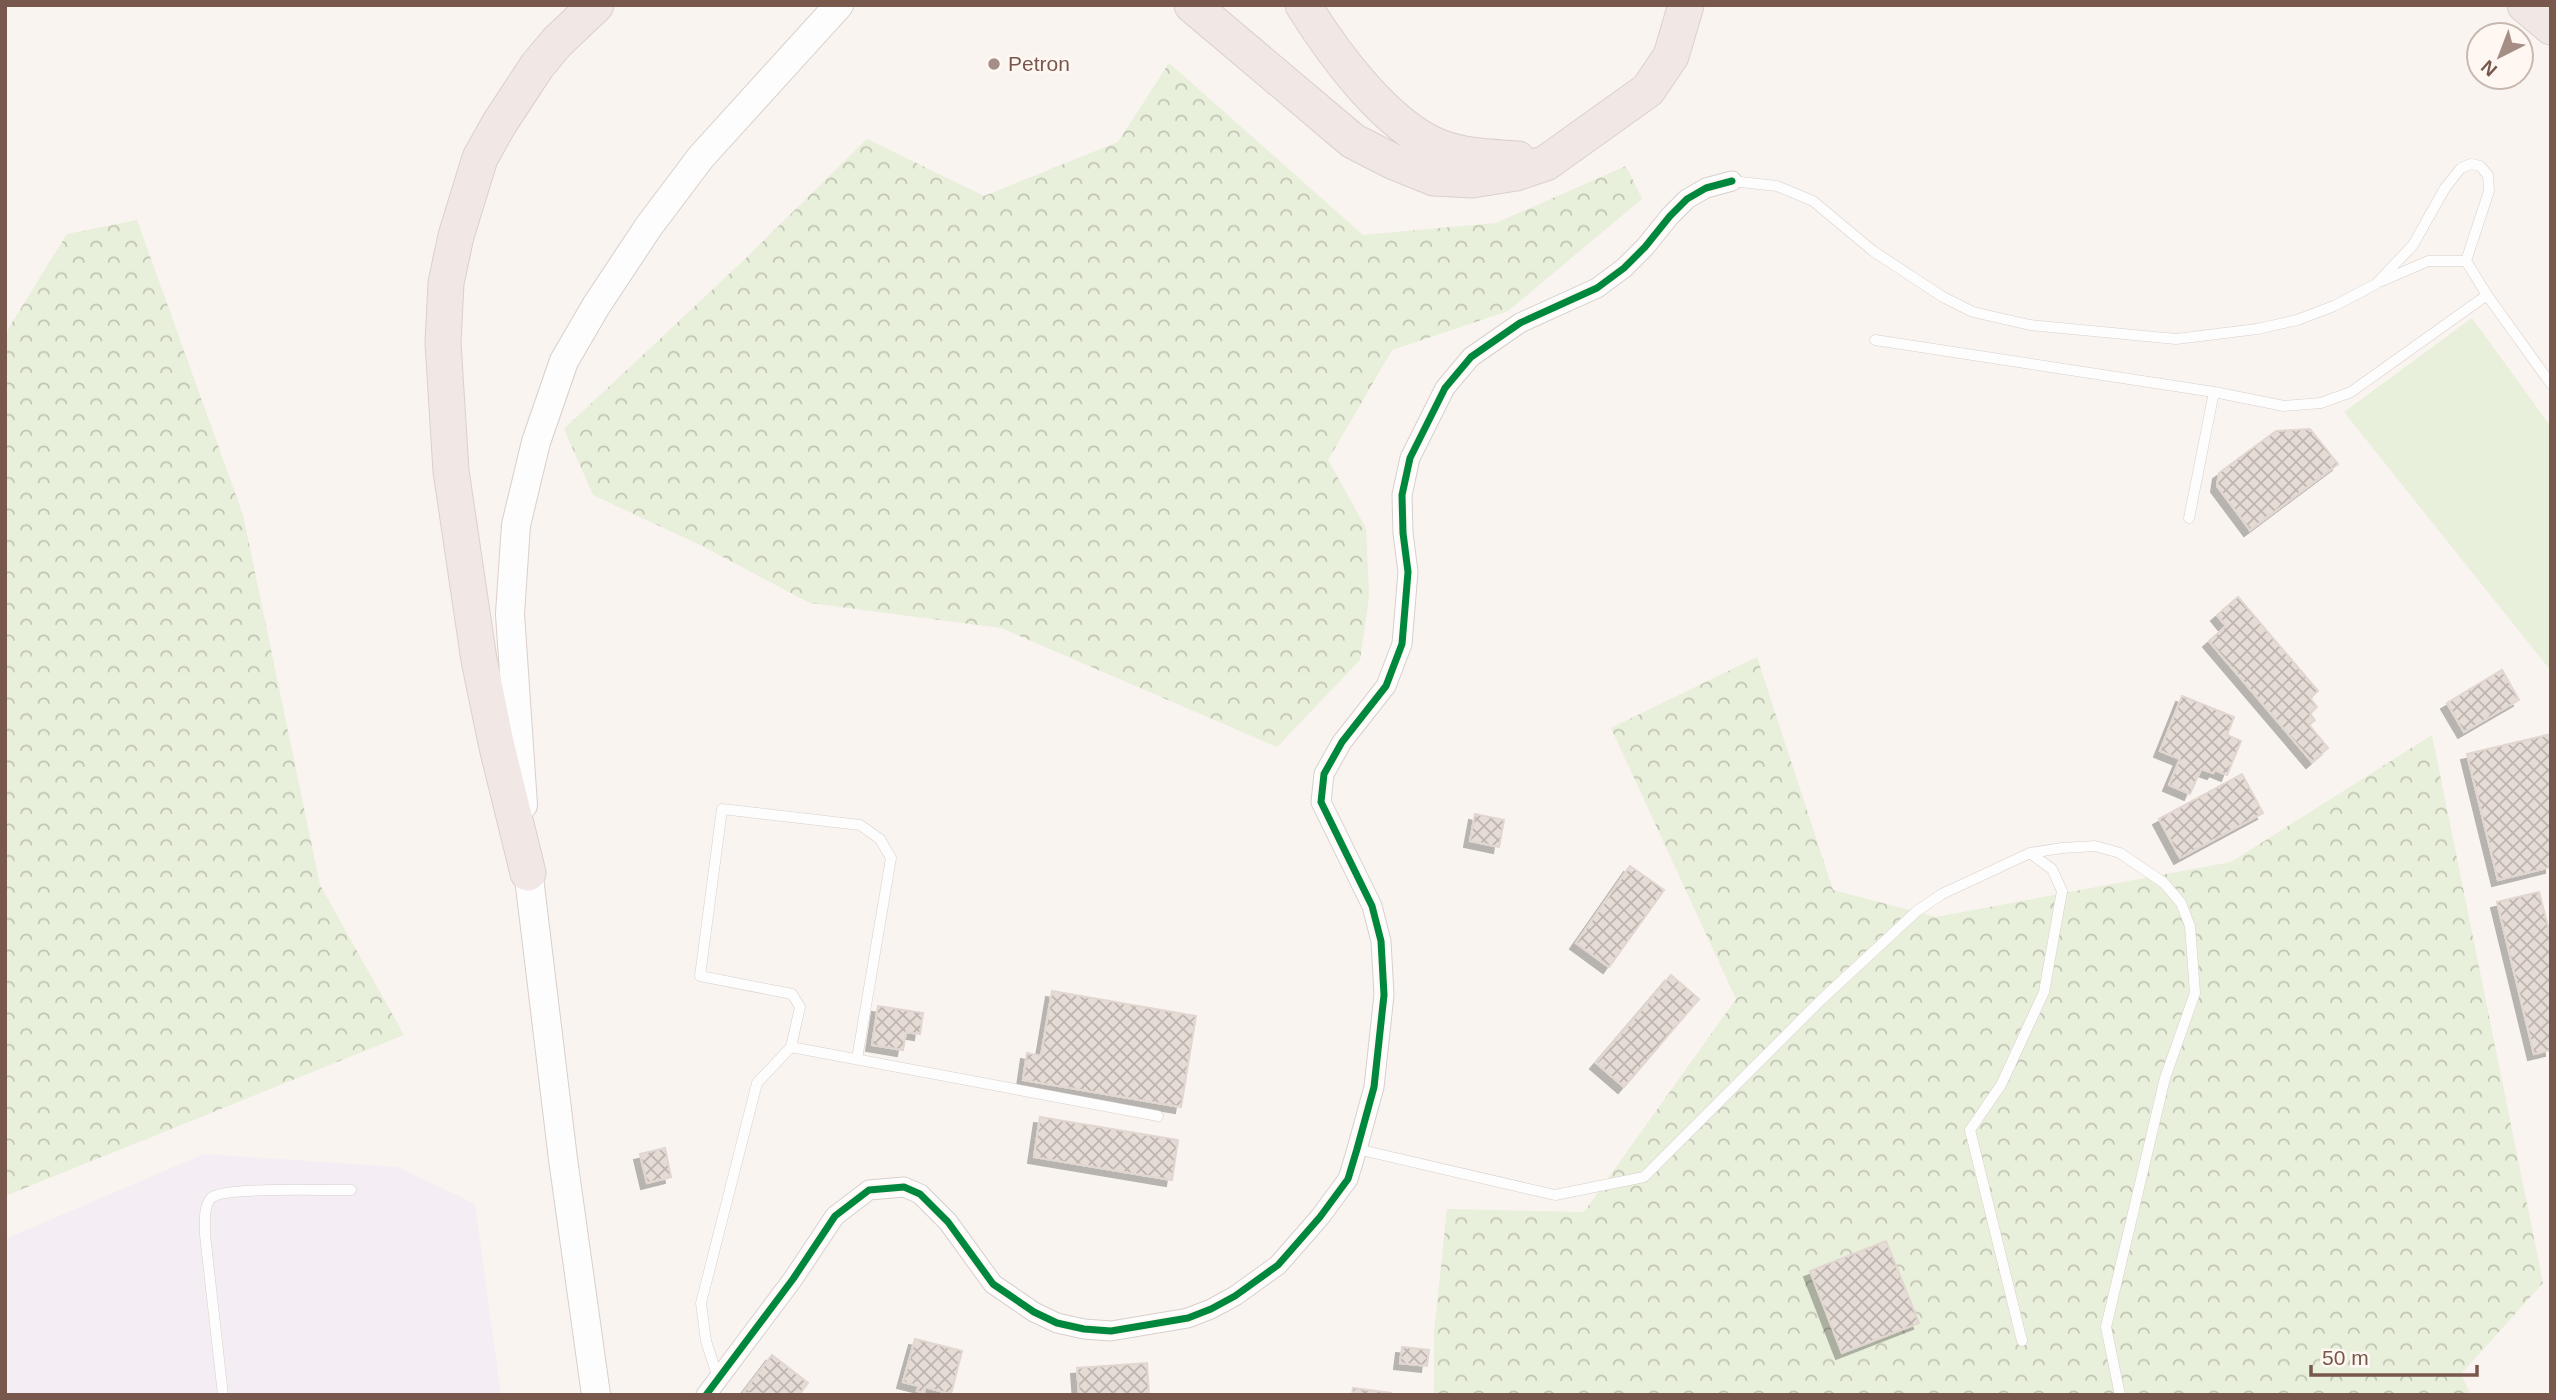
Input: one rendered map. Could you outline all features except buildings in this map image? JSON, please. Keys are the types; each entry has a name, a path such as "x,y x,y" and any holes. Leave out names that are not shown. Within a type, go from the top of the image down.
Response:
{"highway":[{"path":"528,873 479,660 451,471 443,343 446,283 456,236 480,158 537,66 596,5"},
{"path":"1192,5 1353,141 1434,178 1472,180 1516,173 1546,163 1648,90 1671,56 1686,5"},
{"path":"1303,5 1326,42 1366,91 1386,111 1414,132 1438,146 1477,157 1546,163"},
{"path":"2525,5 2551,27"}],"main road":[{"path":"596,1395 562,1159 528,873 510,614 516,525 536,442 564,361 596,306 649,226 701,157 839,5"}],"street":[{"path":"706,1395 793,1279 835,1216 869,1190 904,1187 920,1194 948,1222 993,1284 1034,1312 1057,1323 1111,1331 1188,1318 1235,1296 1278,1265 1320,1217 1348,1179 1357,1149 1374,1087 1384,995 1381,941 1372,906 1321,802 1324,774 1342,742 1386,686 1402,644 1408,572 1402,495 1410,458 1445,388 1471,357 1520,323 1597,288 1646,247 1687,199 1706,188 1732,181"}],"lane":[{"path":"2376,284 2413,245 2445,188 2461,168 2471,164 2480,166 2488,175 2489,191 2466,261 2551,384"},
{"path":"1732,181 1767,183 1813,201 1873,251 1943,298 1973,313 2030,325 2176,339 2257,329 2297,320 2334,306 2428,261 2466,261"},
{"path":"1875,340 2214,392 2284,406 2321,402 2351,392 2487,295"},
{"path":"2189,518 2214,392"},
{"path":"718,1378 706,1341 701,1303 757,1083 791,1047 800,1007 792,994 700,976 722,809 860,825 880,839 891,858 857,1059"},
{"path":"1357,1149 1555,1195 1644,1177 1821,1000 1917,911 1942,894 2030,853 2095,846 2120,853 2164,883 2181,903 2190,926 2194,993 2165,1078 2106,1326 2120,1395"},
{"path":"2022,1341 1970,1130 2001,1085 2044,992 2063,891 2052,869 2030,853"},
{"path":"791,1047 1158,1116"},
{"path":"223,1395 205,1235 206,1209 210,1199 219,1193 251,1191 351,1191"}],"shaded area":[{"path":"204,1154 398,1167 475,1204 501,1395 5,1395 5,1239"}],"green space":[{"path":"1169,63 1363,235 1496,223 1626,166 1642,199 1508,311 1392,350 1328,460 1366,528 1369,597 1360,660 1277,747 1001,628 810,603 698,544 593,495 564,429 745,259 867,139 984,196 1118,142"},
{"path":"137,220 243,515 320,885 404,1035 5,1196 5,334 67,234"},
{"path":"2472,318 2551,427 2551,671 2344,412"},
{"path":"1757,657 1833,890 1936,917 2231,862 2432,735 2543,1283 2461,1374 2471,1395 1434,1395 1434,1333 1447,1209 1584,1212 1736,999 1611,728"}],"cycle path":[{"path":"706,1395 793,1279 835,1216 869,1190 904,1187 920,1194 948,1222 993,1284 1034,1312 1057,1323 1111,1331 1188,1318 1235,1296 1278,1265 1320,1217 1348,1179 1357,1149 1374,1087 1384,995 1381,941 1372,906 1321,802 1324,774 1342,742 1386,686 1402,644 1408,572 1402,495 1410,458 1445,388 1471,357 1520,323 1597,288 1624,268 1687,199 1706,188 1732,181"}],"place":[{"name":"Petron","path":"994,64"}]}
